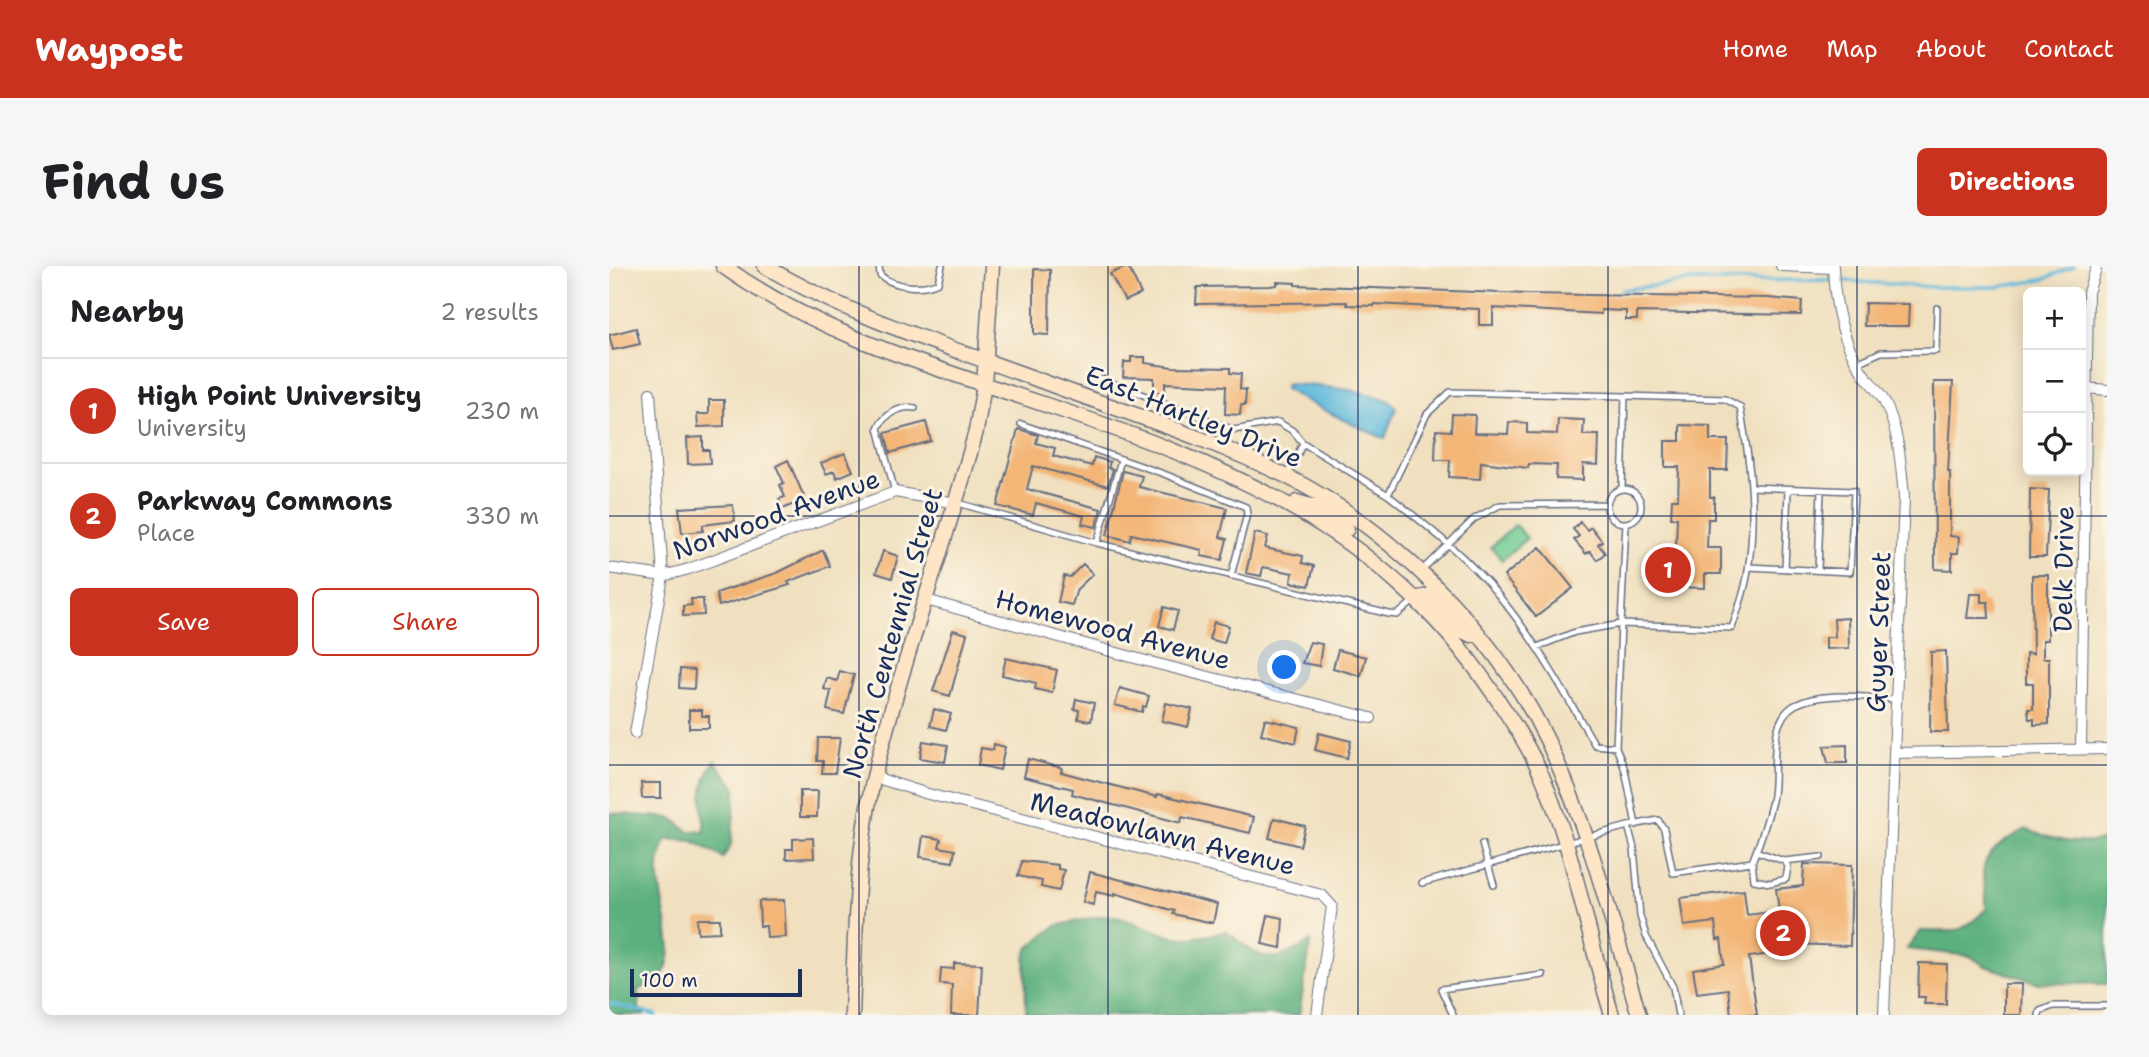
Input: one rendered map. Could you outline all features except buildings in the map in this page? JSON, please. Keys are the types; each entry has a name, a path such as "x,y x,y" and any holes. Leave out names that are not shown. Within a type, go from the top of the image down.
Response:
{"main road":[{"name":"East Hartley Drive","path":"723,266 847,335 1148,443 1273,495 1335,531 1417,598 1464,649 1519,731 1541,773 1565,842 1612,1015"},
{"name":"East Hartley Drive","path":"765,266 788,280 905,333 1215,446 1287,477 1381,538 1420,572 1482,640 1538,724 1586,837 1639,1015"},
{"name":"North Centennial Street","path":"852,1015 861,864 874,777 976,431 985,385 992,266"},
{"path":"1273,495 1320,509 1404,573 1420,572"},
{"path":"1417,598 1429,596 1459,629 1482,640"}],"street":[{"path":"1781,266 1833,267"},
{"name":"Delk Drive","path":"2086,388 2088,292 2097,266"},
{"name":"Guyer Street","path":"1833,267 1837,312 1847,345 1884,400 1894,427 1901,463 1903,497 1884,1015"},
{"path":"2086,388 2107,390"},
{"path":"635,733 663,576 650,393"},
{"name":"Delk Drive","path":"2081,749 2086,413"},
{"name":"Norwood Avenue","path":"609,568 663,576 734,554 895,492 956,503"},
{"name":"Homewood Avenue","path":"926,600 1146,661 1371,718"},
{"path":"1894,753 2107,748"},
{"name":"Meadowlawn Avenue","path":"874,777 928,794 1322,895 1332,906 1317,1015"}],"lane":[{"path":"879,266 880,275 892,284 929,286 938,282 942,266"},
{"path":"1857,363 1881,352 1936,351 1937,308"},
{"path":"1102,379 1234,430 1278,422 1293,431 1303,443 1388,495 1448,543 1498,595 1537,647 1595,745 1616,747"},
{"path":"1388,495 1427,414 1450,392 1725,399 1740,407 1752,487 1749,567 1732,628 1621,624 1575,632 1537,647"},
{"path":"1622,488 1625,396"},
{"path":"895,492 877,428 882,418 907,407 915,408"},
{"path":"1021,424 1246,507 1247,514 1231,576"},
{"path":"1287,477 1303,443"},
{"path":"1097,543 1121,460"},
{"path":"1749,567 1850,572 1854,491 1752,487"},
{"path":"1606,504 1612,494 1622,488"},
{"path":"1606,504 1615,520 1626,523 1640,514 1642,504 1637,494 1622,488"},
{"path":"1784,569 1788,489"},
{"path":"1818,570 1821,490"},
{"path":"956,503 1097,543 1389,614 1397,615 1417,598"},
{"path":"1420,572 1473,519 1500,505 1606,504"},
{"path":"1626,523 1616,747 1625,770 1636,825"},
{"path":"1784,861 1788,866 1786,879 1770,883 1754,880 1752,862 1773,797 1778,733 1783,717 1794,706 1813,700 1896,699"},
{"path":"1422,883 1565,842 1658,820 1664,829 1673,873 1752,862"},
{"path":"1628,826 1634,848 1640,916 1646,936 1673,987 1678,1015"},
{"path":"1482,844 1494,885"},
{"path":"1756,851 1784,861 1821,857"},
{"path":"1453,1015 1441,989 1543,975"},
{"path":"2039,1015 2040,1011 2053,1006 2107,1006"}],"green space":[{"path":"1515,525 1527,538 1502,560 1491,547"},
{"path":"715,761 736,788 731,845 723,858 693,841 667,839 660,856 659,875 670,948 668,963 659,978 638,990 639,1008 644,1015 609,1015 609,813 672,818 688,831 705,832 702,804 704,786"},
{"path":"2026,829 2066,841 2088,842 2107,838 2107,984 2039,983 1985,966 1970,956 1907,949 1921,931 1963,928 1986,909 1983,876 1987,860 1997,847"},
{"path":"1100,916 1128,920 1170,936 1184,938 1226,931 1249,949 1266,957 1285,955 1311,941 1299,1015 1026,1015 1025,958 1029,947 1056,926"}],"water":[{"path":"1285,385 1365,393 1390,402 1396,408 1385,438 1285,389"}],"waterway":[{"path":"1621,290 1691,281 1832,280 1933,287 1997,287 2042,280 2074,266"},
{"path":"609,1003 656,1015"}],"place":[{"name":"High Point University","path":"1668,570"},
{"name":"Parkway Commons","path":"1783,933"}]}
